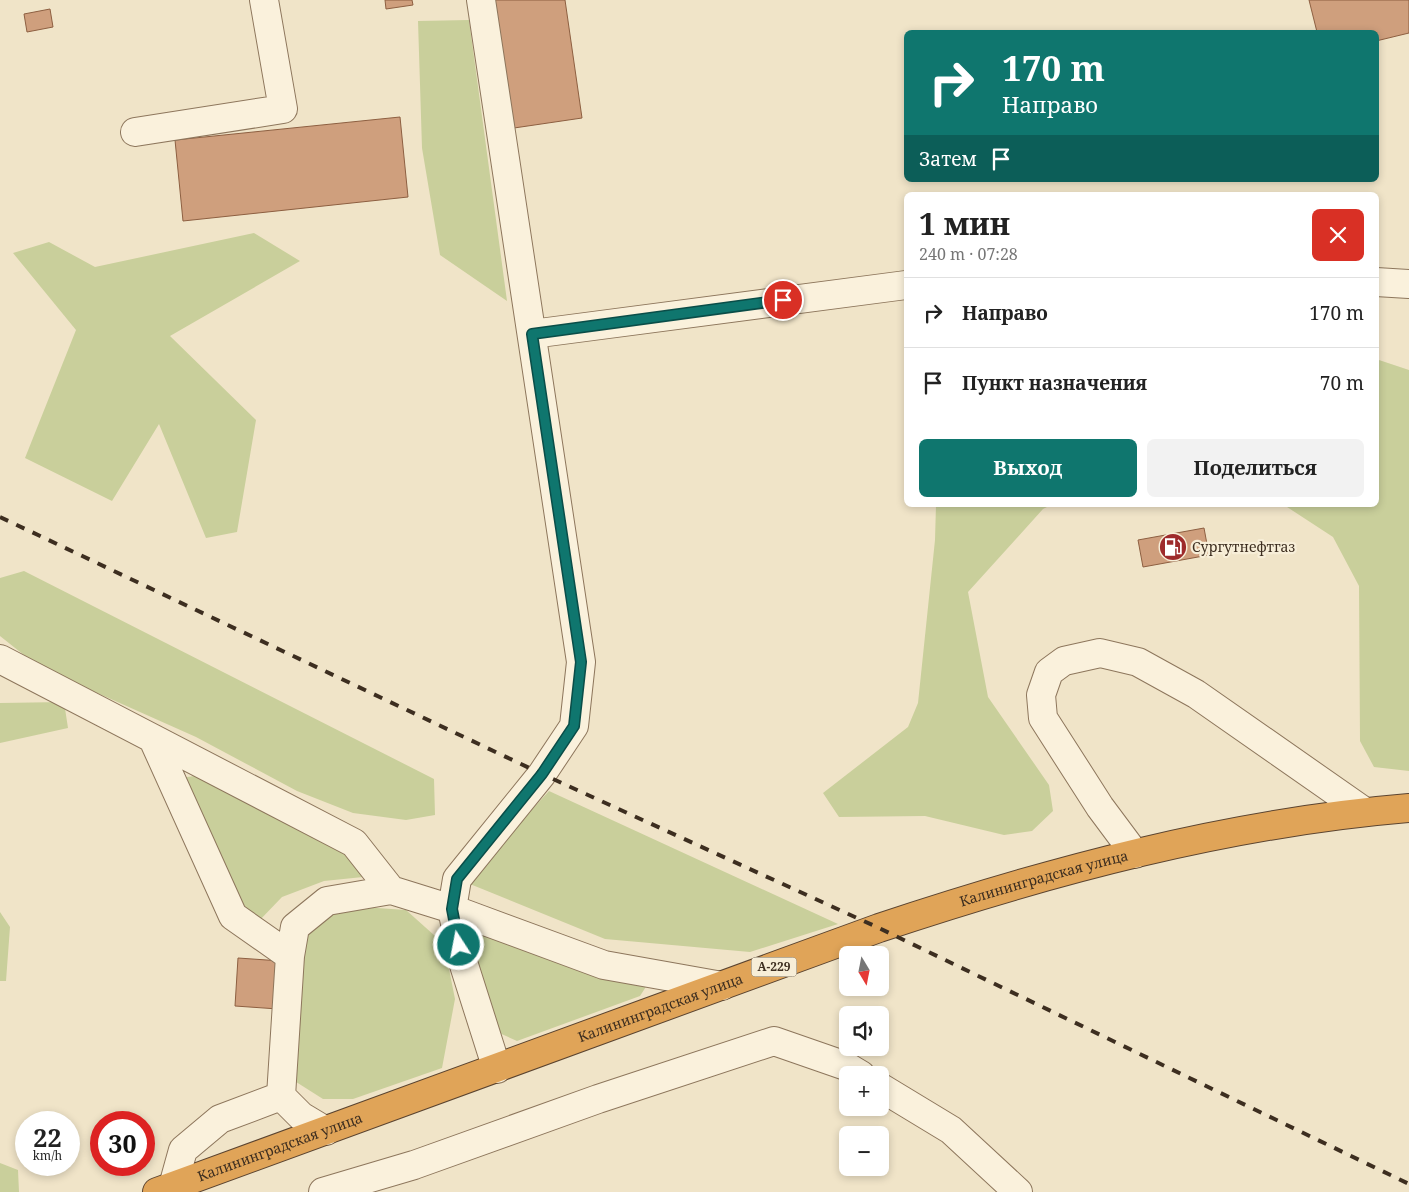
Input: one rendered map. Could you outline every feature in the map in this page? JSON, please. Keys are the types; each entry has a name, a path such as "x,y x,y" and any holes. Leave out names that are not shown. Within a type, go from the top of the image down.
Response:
{"highway":[{"name":"Калининградская улица","path":"168,1190 878,928 980,894 1082,866 1233,833 1365,812 1409,808"}],"street":[{"path":"135,132 283,109 264,0"},
{"path":"481,0 581,662 574,726 542,774 457,879 452,909 463,962 497,1069"},
{"path":"1379,282 1409,284"},
{"path":"532,334 904,285"},
{"path":"1135,854 1100,807 1043,718 1041,695 1049,672 1064,661 1100,652 1138,662 1196,694 1365,812"},
{"path":"0,659 354,844 391,890"},
{"path":"153,739 233,916 290,956"},
{"path":"326,1131 301,1116 281,1096 290,956 295,927 327,901 391,890 452,909 604,964 722,986"},
{"path":"323,1192 414,1165 598,1099 774,1041 846,1066"},
{"path":"889,1092 951,1130 1018,1192"},
{"path":"168,1190 183,1150 220,1119 281,1096"}],"green space":[{"path":"469,20 507,301 440,255 422,148 418,21"},
{"path":"254,233 300,261 170,336 256,420 237,532 206,538 159,424 112,501 25,458 76,330 13,253 49,242 95,267"},
{"path":"1379,360 1409,370 1409,771 1374,767 1360,741 1359,586 1333,537 1287,507 1379,507"},
{"path":"936,507 1047,507 1043,509 968,592 988,697 1049,785 1053,811 1032,831 1004,835 925,816 839,817 823,793 908,727 918,703 935,540"},
{"path":"24,571 434,779 435,815 406,820 353,813 297,791 196,737 39,667 0,636 0,578"},
{"path":"64,702 68,728 0,743 0,703"},
{"path":"202,775 350,854 363,877 324,881 282,897 257,923 236,905 183,788 187,777"},
{"path":"549,791 838,924 750,952 605,939 465,882"},
{"path":"348,906 406,910 444,944 455,999 442,1068 353,1099 323,1099 293,1080 305,926"},
{"path":"0,912 10,927 6,981 0,981"},
{"path":"462,920 649,982 640,996 517,1041 497,1032"},
{"path":"0,1163 15,1169 15,1176 18,1176 19,1192 0,1192"}],"building":[{"path":"385,0 412,0 413,5 386,9"},
{"path":"495,0 565,0 582,118 514,128"},
{"path":"1309,0 1409,0 1409,33 1379,40 1379,30 1316,30"},
{"path":"50,9 53,27 27,32 24,14"},
{"path":"400,117 408,197 183,221 175,140"},
{"name":"Сургутнефтгаз","path":"1204,528 1209,555 1143,567 1138,540"},
{"path":"238,958 281,961 278,1009 235,1006"}],"railway":[{"path":"0,517 542,774 879,928 1409,1184"}],"place":[{"name":"Сургутнефтгаз","path":"1173,547"}],"route":[{"path":"459,945 452,909 457,879 542,774 574,726 581,662 532,334 783,300"}]}
